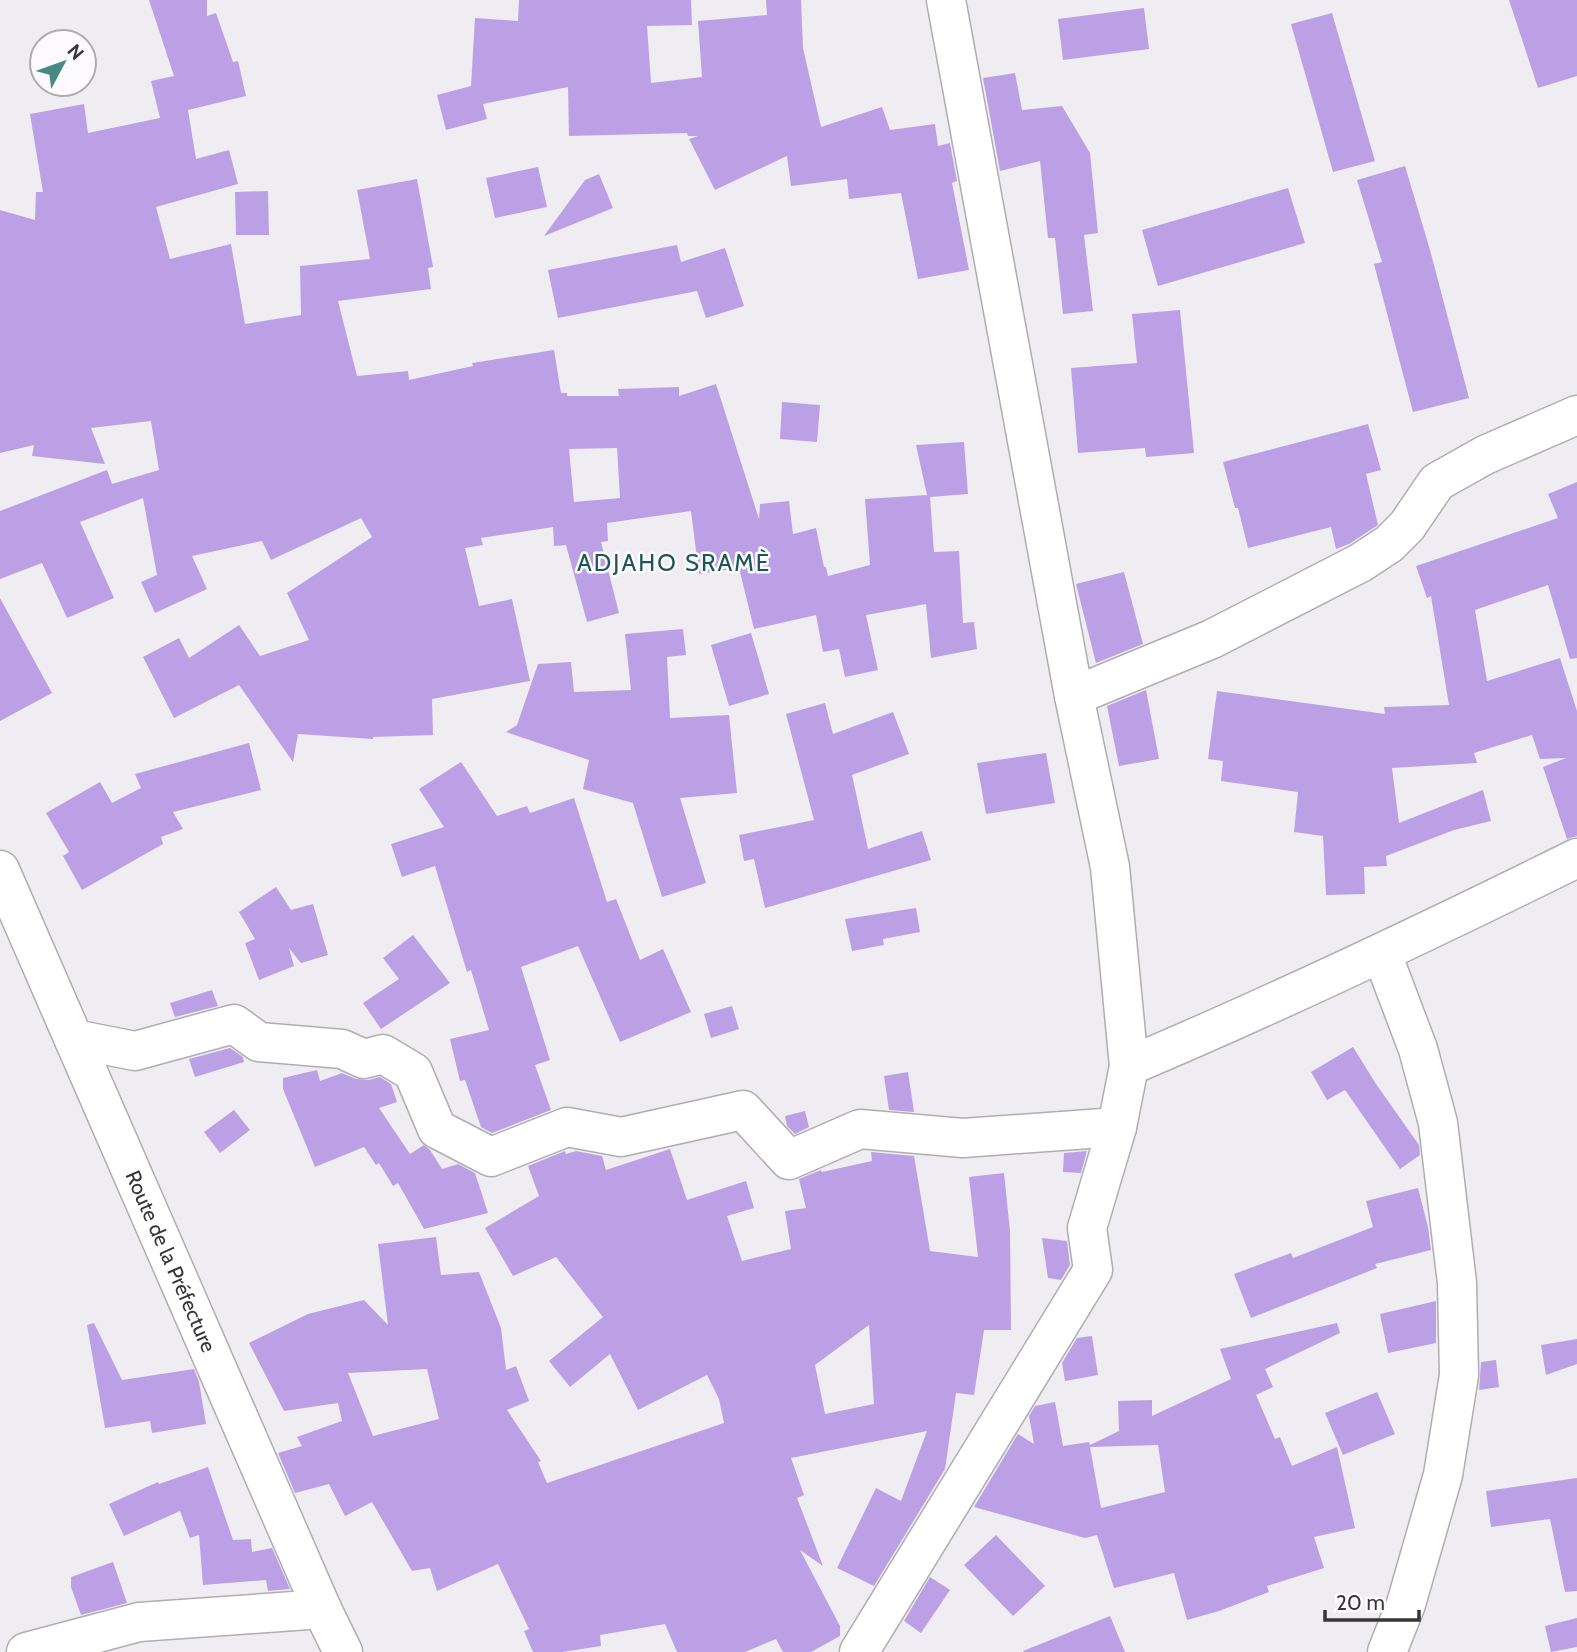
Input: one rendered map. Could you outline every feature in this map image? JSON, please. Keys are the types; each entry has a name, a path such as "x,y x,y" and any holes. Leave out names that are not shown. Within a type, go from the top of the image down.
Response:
{"street":[{"path":"859,1652 1093,1270 1087,1228 1117,1128 1129,1066 1110,867 1074,696 946,0"},
{"path":"1074,696 1212,639 1360,563 1389,544 1408,526 1437,482 1486,455 1577,415"},
{"path":"1129,1066 1248,1016 1382,954 1577,858"},
{"name":"Route de la Préfecture","path":"0,870 343,1652"},
{"path":"1382,954 1418,1049 1438,1123 1457,1283 1459,1375 1443,1475 1406,1604 1387,1652"},
{"path":"74,1039 135,1051 234,1024 259,1042 342,1049 364,1059 383,1054 413,1072 437,1129 491,1157 567,1127 621,1137 743,1110 789,1160 860,1129 963,1138 1117,1128"},
{"path":"26,1652 139,1622 322,1609"}],"building":[{"path":"149,0 207,0 207,16 216,13 233,62 238,61 246,96 188,110 196,159 229,150 238,184 156,207 170,259 231,244 245,324 301,315 300,266 370,259 357,190 417,179 433,267 428,268 431,289 338,301 357,376 408,371 409,380 473,366 472,363 554,350 561,393 567,393 567,396 619,396 618,389 679,387 679,396 716,384 759,519 760,504 789,501 793,534 816,528 828,576 870,565 865,499 927,495 916,445 964,442 968,494 930,497 934,552 959,551 963,623 974,622 977,649 931,658 926,604 866,615 878,670 845,677 839,649 823,652 816,615 754,629 739,568 699,574 691,511 607,523 608,541 601,542 619,613 587,622 566,545 554,546 553,527 481,538 483,545 465,548 479,606 512,599 530,681 432,699 433,735 373,739 298,734 293,762 239,685 174,718 143,657 179,638 189,658 239,625 260,656 309,640 287,593 372,537 361,518 271,560 262,541 192,556 207,589 155,613 141,582 157,575 143,498 80,522 114,598 67,618 42,563 0,579 0,511 107,470 112,484 159,470 151,421 91,428 105,464 32,456 34,445 0,453 0,210 35,220 36,192 43,192 30,114 84,104 88,133 160,118 151,81 174,76","holes":["617,448 620,498 574,502 569,449"]},
{"path":"519,0 691,0 692,25 647,26 651,83 702,77 698,21 767,15 766,0 801,0 803,48 821,127 882,107 890,130 935,124 938,146 950,143 957,181 952,183 969,270 918,279 901,193 849,199 847,179 791,186 787,156 715,190 689,139 698,136 688,136 687,133 569,136 568,87 483,104 487,119 446,130 437,95 471,86 475,18 518,21"},
{"path":"1509,0 1577,0 1577,76 1538,88"},
{"path":"1144,8 1149,49 1063,60 1058,19"},
{"path":"1332,13 1375,161 1333,172 1291,24"},
{"path":"1015,73 1022,110 1062,106 1090,153 1098,233 1084,235 1093,311 1063,314 1055,238 1048,238 1040,161 1000,171 983,78"},
{"path":"1405,166 1469,398 1413,412 1374,264 1382,262 1357,180"},
{"path":"538,167 547,207 495,218 486,178"},
{"path":"599,174 613,208 544,236 585,180"},
{"path":"1288,188 1305,243 1158,286 1142,230"},
{"path":"268,191 269,235 236,235 235,192"},
{"path":"677,245 681,262 725,248 744,306 706,318 697,291 558,318 548,270"},
{"path":"1180,310 1194,453 1146,457 1145,448 1078,453 1071,368 1137,363 1132,314"},
{"path":"782,402 820,405 817,442 780,439"},
{"path":"1368,424 1381,470 1366,474 1378,525 1349,544 1336,549 1331,527 1248,548 1223,462"},
{"path":"1577,482 1577,658 1570,659 1548,585 1475,610 1487,681 1560,658 1577,711 1577,836 1567,839 1543,767 1566,758 1540,759 1532,735 1474,753 1477,763 1392,768 1399,823 1483,790 1491,821 1454,830 1386,856 1387,866 1364,867 1365,894 1326,895 1323,836 1294,832 1298,792 1221,781 1223,761 1208,759 1217,691 1385,714 1384,707 1449,705 1431,596 1427,598 1416,566 1558,518 1548,494"},
{"path":"1124,572 1143,644 1096,663 1076,584"},
{"path":"0,598 52,693 0,721"},
{"path":"683,629 686,655 667,657 670,718 729,715 737,793 680,798 706,883 662,897 633,803 583,789 589,760 506,732 517,725 538,664 571,662 574,692 631,690 625,634"},
{"path":"751,633 769,694 729,706 711,645"},
{"path":"1146,690 1159,759 1119,766 1107,706"},
{"path":"825,703 833,734 893,712 909,754 852,775 868,849 922,831 931,860 765,908 754,859 744,861 739,835 814,820 786,714"},
{"path":"249,743 261,790 173,812 183,829 161,837 163,844 82,890 63,856 69,852 46,813 100,782 112,803 141,788 135,774"},
{"path":"1046,753 1055,803 986,814 977,763"},
{"path":"461,762 497,816 527,806 530,813 574,798 607,902 616,899 640,960 663,949 691,1012 620,1042 578,946 521,967 550,1060 535,1065 551,1110 492,1133 481,1127 465,1080 460,1081 450,1039 489,1030 471,970 467,972 435,866 402,877 391,844 444,827 419,789"},
{"path":"276,887 291,910 313,904 328,955 301,963 289,948 294,966 259,980 245,943 255,939 239,912"},
{"path":"916,908 920,932 883,939 884,945 852,951 845,919"},
{"path":"413,935 450,983 381,1029 363,1003 399,979 383,958"},
{"path":"212,990 218,1006 175,1017 170,1003"},
{"path":"732,1006 739,1029 711,1038 704,1014"},
{"path":"1353,1047 1419,1145 1420,1155 1400,1169 1345,1090 1327,1100 1311,1072"},
{"path":"230,1048 243,1057 244,1062 195,1077 189,1059"},
{"path":"317,1070 320,1081 342,1073 356,1079 380,1077 391,1084 397,1102 379,1108 410,1154 424,1145 442,1169 458,1164 475,1173 488,1213 424,1229 398,1183 393,1186 379,1163 376,1165 364,1147 315,1167 283,1089 283,1078"},
{"path":"908,1072 914,1112 889,1110 884,1076"},
{"path":"234,1110 250,1130 220,1153 204,1132"},
{"path":"805,1111 809,1127 795,1134 787,1126 785,1116"},
{"path":"670,1149 687,1200 746,1181 754,1208 727,1216 742,1261 791,1249 785,1211 806,1208 799,1179 821,1170 822,1172 872,1161 871,1152 914,1156 930,1251 978,1257 969,1177 1004,1173 1010,1231 1011,1330 984,1330 974,1395 956,1393 945,1469 874,1586 837,1568 876,1488 901,1501 927,1431 791,1458 804,1495 797,1498 823,1566 800,1550 840,1626 840,1636 811,1652 783,1652 776,1639 745,1652 677,1652 665,1624 600,1635 601,1646 562,1652 533,1652 524,1631 529,1629 498,1564 437,1591 430,1568 412,1571 372,1502 345,1516 329,1484 295,1493 278,1453 302,1446 297,1437 342,1421 338,1403 284,1411 249,1343 308,1314 364,1300 388,1325 378,1244 436,1237 441,1275 479,1272 501,1328 506,1370 516,1366 529,1401 507,1410 541,1461 538,1462 547,1483 724,1423 719,1399 707,1375 638,1410 610,1354 570,1387 549,1361 603,1317 556,1257 513,1276 485,1228 539,1196 528,1166 565,1151 566,1154 576,1151 602,1156 606,1170","holes":["869,1325 874,1404 825,1414 815,1365","427,1369 439,1419 373,1436 348,1373"]},
{"path":"1087,1151 1081,1173 1063,1172 1064,1153"},
{"path":"1418,1188 1431,1250 1375,1264 1377,1268 1251,1318 1234,1274 1291,1253 1293,1258 1373,1227 1366,1201"},
{"path":"1042,1238 1067,1241 1070,1265 1061,1280 1048,1278"},
{"path":"1436,1301 1436,1343 1388,1353 1380,1314"},
{"path":"94,1323 122,1380 194,1369 199,1382 206,1424 152,1433 150,1421 105,1428 87,1325"},
{"path":"1337,1323 1340,1333 1265,1369 1273,1387 1256,1395 1275,1439 1280,1437 1292,1466 1337,1447 1355,1528 1314,1537 1324,1568 1267,1586 1269,1592 1187,1620 1174,1573 1114,1588 1097,1535 1085,1538 974,1507 1018,1434 1034,1444 1029,1416 1035,1406 1055,1402 1063,1446 1089,1442 1090,1445 1119,1431 1118,1401 1152,1400 1152,1416 1231,1379 1220,1349","holes":["1158,1445 1165,1492 1101,1508 1090,1447"]},
{"path":"1092,1336 1098,1375 1065,1381 1062,1363 1077,1338"},
{"path":"1577,1339 1577,1364 1546,1375 1541,1345"},
{"path":"1496,1360 1499,1387 1479,1390 1481,1362"},
{"path":"1377,1392 1395,1434 1343,1455 1325,1413"},
{"path":"208,1467 233,1540 251,1539 252,1552 272,1548 290,1589 268,1591 266,1580 203,1585 199,1535 190,1538 180,1511 124,1536 109,1504 158,1482 159,1484"},
{"path":"1577,1478 1577,1591 1565,1592 1550,1519 1491,1527 1486,1491"},
{"path":"996,1535 1045,1586 1013,1616 964,1565"},
{"path":"113,1562 127,1603 81,1615 71,1587 71,1577"},
{"path":"930,1577 950,1590 921,1633 904,1621"},
{"path":"1110,1616 1125,1652 1023,1651"},
{"path":"1577,1618 1577,1647 1551,1652 1545,1626"}],"district":[{"name":"ADJAHO SRAMÈ","path":"674,563"}]}
